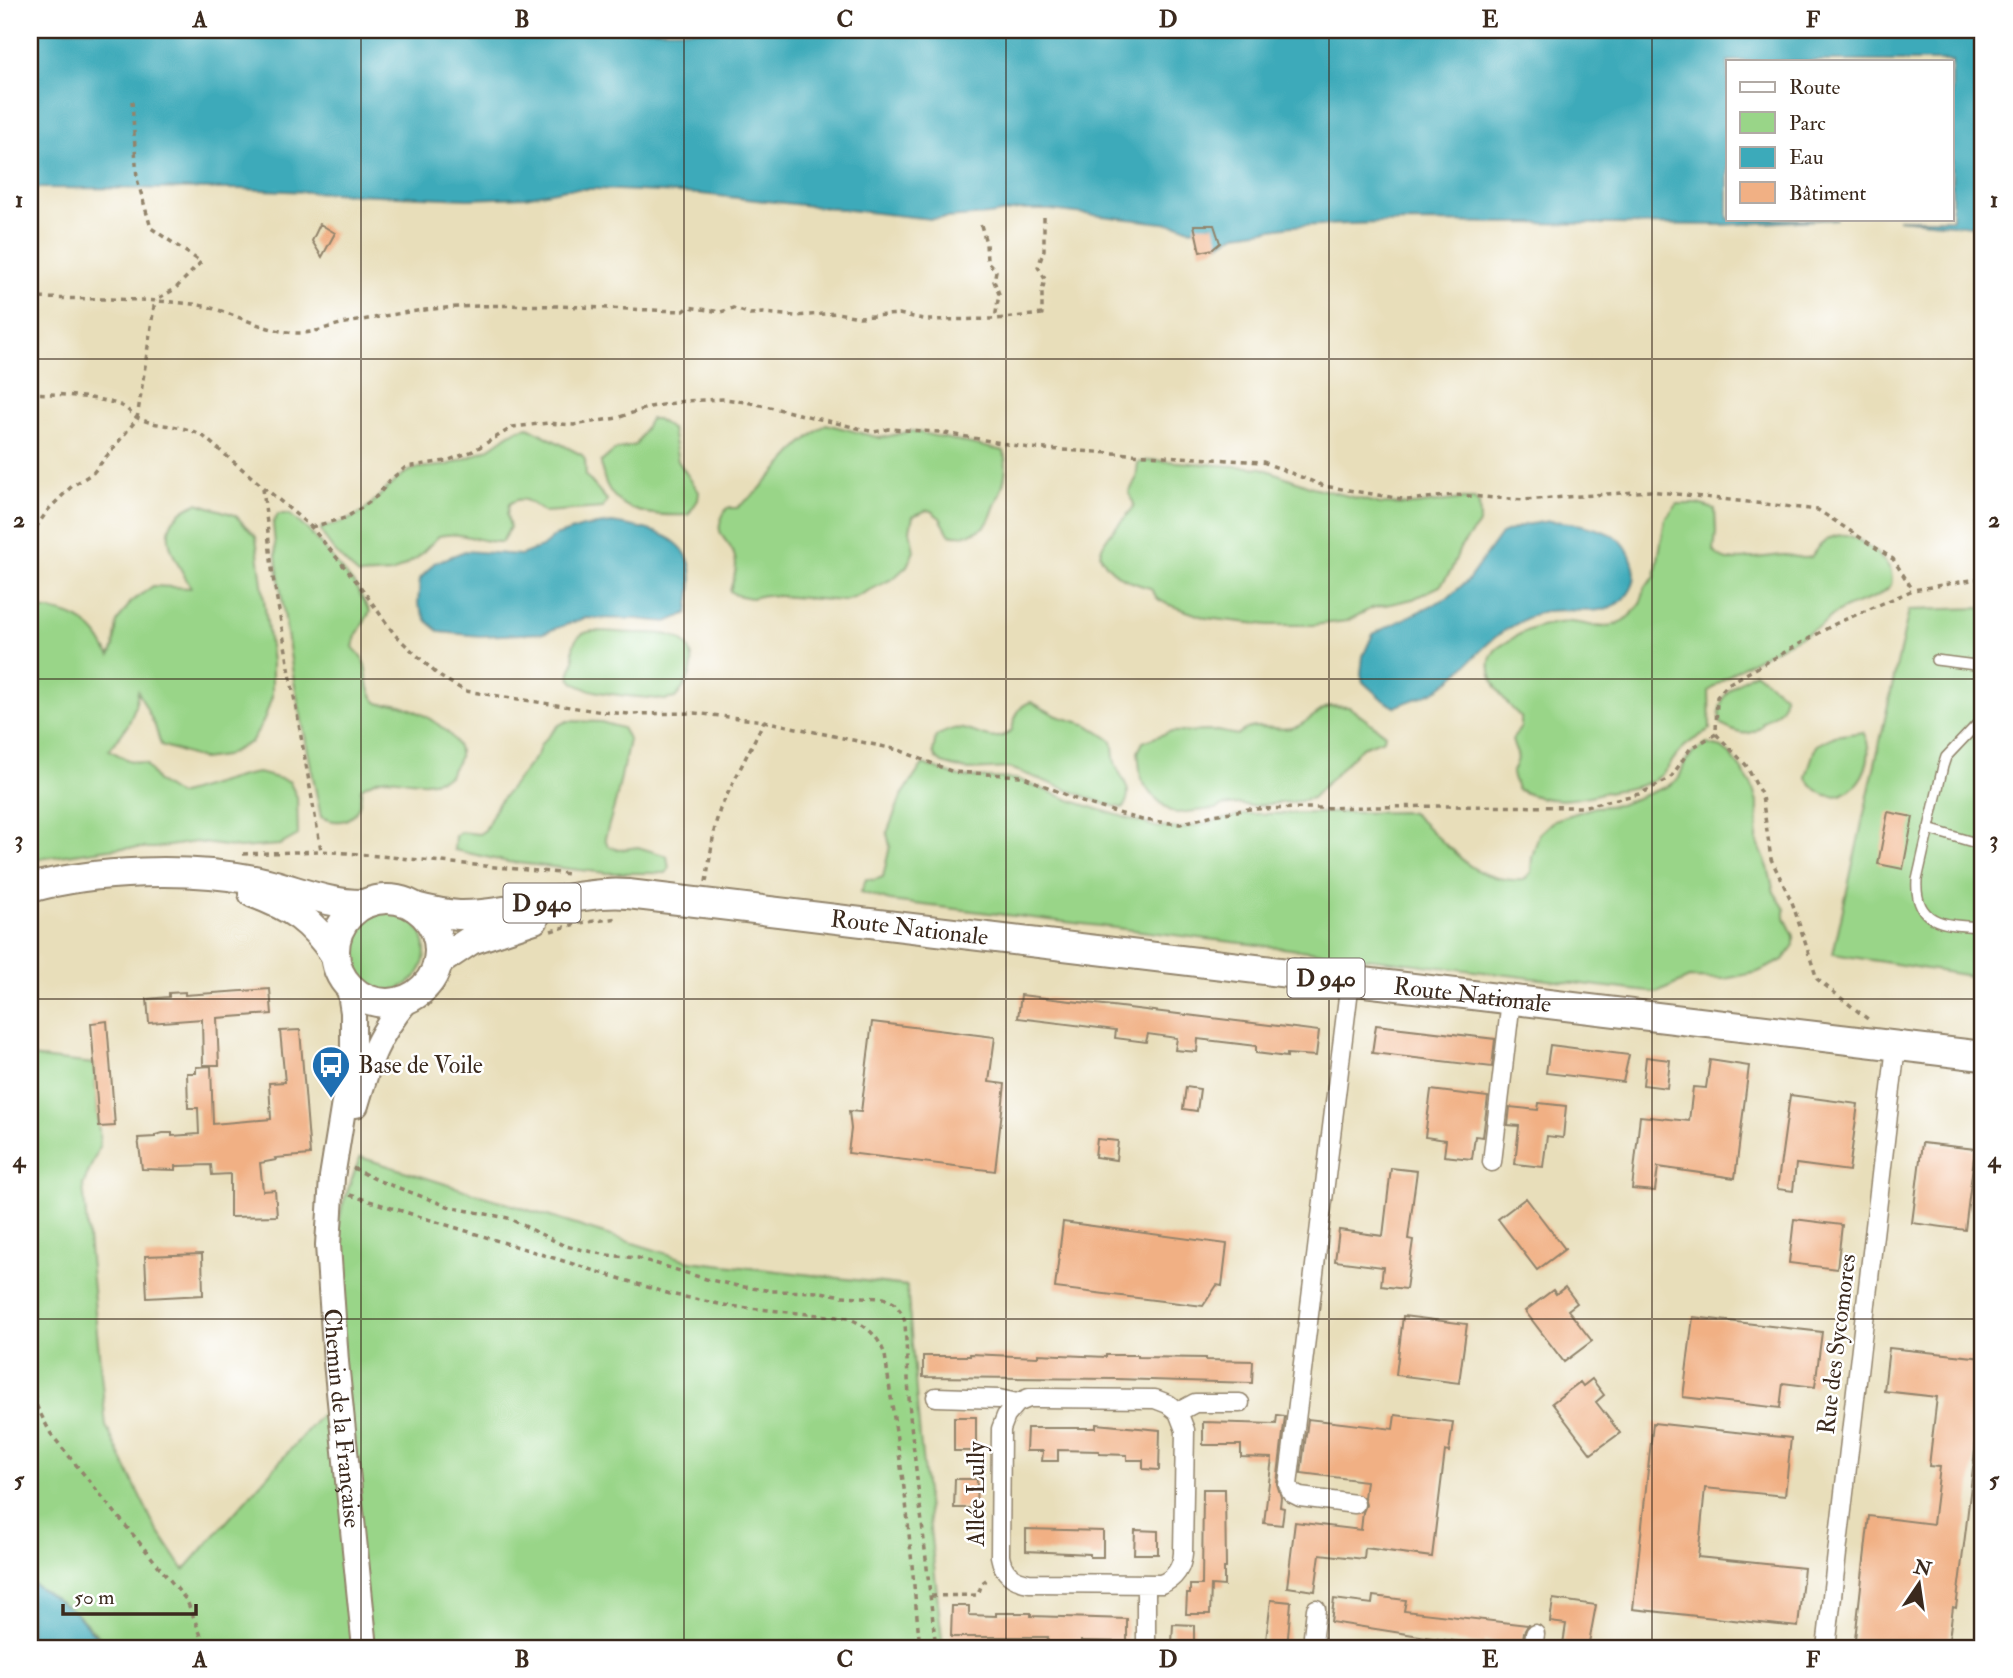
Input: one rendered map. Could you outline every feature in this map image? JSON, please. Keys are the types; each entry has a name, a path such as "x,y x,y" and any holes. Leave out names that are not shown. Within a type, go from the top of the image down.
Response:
{"main road":[{"path":"30,888 105,875 187,874 240,877 342,903 364,904"},
{"path":"187,874 234,886 288,908 312,925 335,956"},
{"name":"D 940","path":"415,907 459,915 609,894 668,900"},
{"path":"390,899 415,907 434,928 444,970 419,993 415,1005 376,1002 363,998 349,987 339,973 335,956 341,925 351,913 374,900 390,899"},
{"name":"Route Nationale","path":"668,900 1983,1056"},
{"name":"D 940","path":"444,970 471,940 541,917 606,903 668,900"}],"street":[{"path":"1350,981 1288,1485 1292,1493 1300,1497 1355,1504"},
{"name":"Chemin de la Française","path":"349,987 353,1012 353,1047 331,1190 329,1277 365,1648"},
{"path":"1492,1162 1511,1000"},
{"name":"Chemin de la Française","path":"331,1190 374,1048 388,1022 415,1005"},
{"name":"Rue des Sycomores","path":"1826,1648 1896,1046"},
{"path":"936,1397 999,1399 1017,1403 1029,1398 1147,1399 1168,1404 1178,1412 1195,1403 1240,1403"},
{"name":"Allée Lully","path":"1017,1403 1006,1416 1001,1429 1000,1556 1004,1569 1013,1579 1029,1583 1161,1584 1170,1580 1178,1571 1183,1560 1185,1430 1178,1412"},
{"path":"1146,1584 1146,1648"},
{"path":"1315,1609 1313,1630 1317,1648"}],"lane":[{"path":"1936,660 1983,666"},
{"path":"1983,718 1946,757 1917,880 1918,902 1925,913 1944,923 1983,927"},
{"path":"1928,829 1983,845"}],"path":[{"path":"132,101 136,179 151,228 201,261 175,289 155,300"},
{"path":"30,298 155,300 195,304 243,317 259,326 296,333 314,333 338,325 423,310 500,306 684,311 689,307 721,312 733,308 750,314 795,316 837,313 859,317 899,313 928,320 995,318 1042,314 1045,278 1038,267 1044,250 1044,217"},
{"path":"981,225 987,261 996,271 994,281 999,295 995,318"},
{"path":"30,536 48,510 72,486 93,473 137,419 155,300"},
{"path":"30,394 44,392 121,405 137,419 189,428 203,436 311,527 357,582 395,635 439,676 465,691 603,712 694,713 764,721 899,750 953,772 1022,776 1082,802 1142,820 1180,824 1249,809 1581,807 1639,794 1670,779 1690,749 1716,734"},
{"path":"311,527 345,518 363,507 406,467 446,461 492,441 513,426 548,423 573,425 617,418 650,407 685,401 725,400 757,404 874,432 890,429 939,432 1029,448 1263,462 1324,486 1408,500 1455,495 1524,500 1650,491 1818,510 1892,559 1913,590"},
{"path":"262,486 273,577 321,851"},
{"path":"1874,1024 1816,979 1792,902 1771,859 1762,796 1746,765 1716,734 1717,697 1728,684 1835,624 1913,590 1983,578"},
{"path":"704,904 715,826 720,809 764,721"},
{"path":"548,932 579,923 621,918"},
{"path":"415,1005 442,990 444,970"},
{"path":"340,1163 453,1208 508,1218 565,1246 638,1258 738,1286 884,1298 894,1303 905,1322 910,1416 936,1648"},
{"path":"331,1190 670,1294 729,1306 848,1318 873,1332 885,1355 906,1502 920,1648"},
{"path":"30,1376 37,1407 51,1434 187,1601 206,1648"},
{"path":"931,1596 978,1595 987,1579 1004,1569"}],"green space":[{"path":"650,419 657,419 672,430 678,461 699,492 698,500 688,515 657,515 630,508 610,492 604,479 601,462 615,450 636,445"},
{"path":"826,424 880,438 912,431 1004,451 1004,479 989,521 973,533 953,535 949,534 940,518 931,511 913,516 910,530 914,551 907,566 894,578 844,601 765,595 751,598 736,595 730,591 736,562 733,551 720,531 727,508 737,508 758,491 800,445"},
{"path":"528,427 582,455 586,476 607,500 603,508 544,512 519,499 509,504 507,515 510,527 502,542 455,535 439,536 417,558 392,573 359,575 326,540 321,528 360,513 404,474 455,462 486,450 511,433"},
{"path":"1150,460 1262,468 1312,487 1380,504 1414,505 1474,499 1479,503 1480,520 1460,548 1451,571 1440,586 1413,599 1372,608 1347,621 1313,625 1268,625 1206,618 1167,604 1158,599 1150,588 1121,577 1109,567 1100,554 1109,535 1133,508 1129,493 1136,479 1138,463"},
{"path":"197,503 235,515 256,537 272,662 272,696 264,720 251,742 225,756 202,759 161,745 138,691 129,723 109,750 128,760 146,764 158,782 178,795 258,773 289,781 297,797 298,835 280,845 240,848 196,842 155,848 117,848 30,860 30,609 57,612 82,621 97,635 110,656 114,647 117,622 131,602 153,586 191,588 173,552 169,530 173,520 182,511"},
{"path":"1677,504 1697,504 1715,509 1714,551 1726,560 1787,555 1807,558 1827,540 1847,535 1875,552 1886,564 1891,573 1891,585 1879,595 1845,608 1821,625 1749,663 1709,691 1710,729 1686,745 1662,774 1652,781 1630,788 1559,800 1538,797 1517,789 1512,774 1518,756 1512,740 1521,727 1521,717 1502,696 1492,678 1490,660 1494,652 1521,633 1542,626 1573,622 1605,627 1628,617 1638,607 1644,588 1655,577 1665,519"},
{"path":"278,514 289,514 309,531 354,584 370,612 356,636 353,647 363,660 370,691 376,701 381,704 405,706 426,716 446,731 458,748 459,757 449,776 428,782 385,778 370,783 361,788 356,812 345,820 321,817 294,681 277,565 273,524"},
{"path":"1983,608 1983,978 1833,954 1909,610"},
{"path":"594,631 656,633 679,639 685,643 692,658 685,685 675,698 664,700 598,692 575,683 570,677 570,671 574,662 576,639 582,634"},
{"path":"1755,672 1784,695 1781,708 1750,733 1730,730 1721,725 1720,707 1723,699 1733,687"},
{"path":"1031,702 1057,716 1088,725 1112,741 1115,763 1128,790 1123,808 1105,804 1010,768 967,770 942,763 936,758 933,752 936,736 959,729 991,737 1003,735 1011,732 1019,710"},
{"path":"1329,706 1349,707 1385,734 1384,739 1362,747 1312,798 1176,813 1150,793 1141,779 1138,752 1143,742 1169,732 1217,731 1237,735 1244,730 1258,727 1288,729 1299,726"},
{"path":"567,721 601,722 622,728 629,740 605,838 608,846 618,850 638,847 667,856 669,869 666,873 607,873 508,862 454,850 455,836 460,832 479,834 485,830 497,805 537,755 541,744 559,725"},
{"path":"1863,732 1868,747 1867,762 1854,787 1843,794 1830,796 1818,791 1806,777 1816,745 1835,736"},
{"path":"1707,744 1722,748 1732,756 1752,786 1758,806 1757,841 1768,867 1774,892 1785,909 1785,918 1794,936 1794,945 1783,960 1758,972 1725,979 1689,978 1657,993 890,901 861,892 866,879 883,877 890,846 887,833 901,797 923,764 959,777 1017,779 1075,802 1156,827 1180,829 1246,814 1411,812 1471,867 1493,877 1524,880 1531,872 1532,857 1539,834 1554,820 1595,807 1619,805 1668,786 1679,778 1685,762 1694,752"},
{"path":"385,911 400,914 413,923 422,936 425,951 422,966 413,979 400,988 385,991 370,988 357,979 348,966 345,951 348,936 357,923 370,914"},
{"path":"30,1057 94,1064 100,1145 83,1185 106,1426 154,1525 184,1570 328,1407 322,1324 342,1206 360,1157 690,1261 907,1286 920,1438 943,1648 110,1648 75,1612 30,1582"}],"water":[{"path":"30,30 1983,30 1983,227 1909,220 1954,220 1954,60 1726,60 1726,220 1818,220 1720,225 1408,222 1292,226 1237,234 1219,244 1211,225 1191,230 1180,225 1050,210 1018,210 931,219 701,194 596,189 566,189 525,197 468,199 240,189 30,188"},
{"path":"1549,521 1603,531 1627,549 1634,566 1634,583 1619,603 1599,610 1554,610 1529,617 1492,640 1439,689 1395,707 1363,682 1363,656 1373,634 1449,597 1468,580 1501,534 1524,525"},
{"path":"612,523 658,533 678,545 685,553 692,576 688,613 667,622 585,618 543,633 480,636 440,632 427,621 418,604 420,579 434,563 465,551 521,555 542,547 555,536 583,527"},
{"path":"30,1582 75,1612 106,1648 30,1648"}],"building":[{"path":"320,224 335,233 322,257 312,241"},
{"path":"1194,225 1214,225 1220,243 1213,249 1200,252"},
{"path":"1888,812 1913,817 1903,869 1878,864"},
{"path":"270,989 272,1014 217,1018 219,1065 203,1065 202,1019 149,1023 147,999 169,997 169,993 185,992 185,995"},
{"path":"1021,995 1319,1031 1316,1056 1287,1054 1287,1057 1256,1053 1256,1046 1198,1039 1197,1052 1175,1050 1177,1038 1148,1034 1146,1042 1115,1038 1116,1030 1018,1018"},
{"path":"107,1021 115,1126 99,1127 91,1023"},
{"path":"872,1022 995,1037 989,1082 1005,1084 995,1171 848,1153 851,1129 849,1111 861,1112"},
{"path":"1376,1025 1495,1039 1492,1067 1372,1053"},
{"path":"300,1030 310,1155 275,1158 276,1160 260,1163 263,1191 275,1190 277,1216 230,1217 230,1174 212,1175 211,1165 176,1166 176,1170 142,1169 138,1138 155,1137 163,1133 172,1133 172,1136 199,1134 198,1108 188,1108 187,1073 196,1073 196,1067 211,1066 213,1124 271,1119 269,1083 285,1082 280,1031"},
{"path":"1550,1045 1629,1055 1623,1082 1546,1073"},
{"path":"1646,1057 1670,1060 1667,1088 1643,1085"},
{"path":"1710,1060 1749,1066 1735,1178 1658,1167 1655,1191 1632,1189 1640,1116 1689,1121 1693,1087 1706,1088"},
{"path":"1186,1087 1200,1089 1197,1111 1183,1109"},
{"path":"1431,1090 1488,1097 1483,1137 1475,1136 1472,1159 1444,1156 1446,1140 1425,1137"},
{"path":"1790,1095 1858,1104 1849,1171 1796,1164 1793,1191 1777,1189"},
{"path":"1539,1103 1566,1106 1563,1138 1547,1136 1543,1167 1515,1164 1519,1126 1508,1125 1510,1107 1538,1110"},
{"path":"1097,1139 1118,1141 1116,1160 1095,1157"},
{"path":"1922,1143 1975,1149 1965,1230 1912,1223"},
{"path":"1391,1168 1417,1171 1408,1239 1413,1240 1406,1289 1381,1286 1383,1267 1335,1261 1339,1230 1383,1236"},
{"path":"1526,1198 1565,1249 1537,1270 1498,1219"},
{"path":"1794,1219 1842,1225 1837,1269 1789,1263"},
{"path":"1063,1222 1227,1244 1222,1286 1217,1285 1203,1306 1055,1288"},
{"path":"202,1254 203,1295 147,1298 145,1256"},
{"path":"1565,1287 1577,1303 1568,1310 1592,1341 1564,1362 1525,1311 1553,1290 1556,1294"},
{"path":"1403,1316 1467,1324 1459,1383 1396,1375"},
{"path":"1693,1317 1822,1332 1815,1387 1783,1383 1780,1408 1683,1397"},
{"path":"1889,1348 1983,1358 1983,1381 1966,1528 1948,1648 1854,1648 1869,1516 1933,1524 1940,1467 1929,1466 1937,1397 1884,1391"},
{"path":"970,1354 1038,1357 1038,1354 1106,1357 1138,1355 1253,1361 1252,1383 923,1377 923,1356"},
{"path":"1592,1379 1604,1395 1596,1402 1620,1433 1591,1454 1552,1403 1580,1382 1583,1386"},
{"path":"1277,1415 1285,1416 1277,1484 1281,1497 1280,1507 1284,1508 1282,1525 1264,1523 1272,1458 1241,1457 1241,1445 1203,1445 1203,1422 1276,1424"},
{"path":"1395,1415 1453,1422 1449,1452 1445,1451 1432,1557 1365,1548 1364,1559 1320,1554 1315,1591 1287,1587 1295,1522 1361,1530 1366,1505 1366,1481 1301,1473 1308,1419 1393,1429"},
{"path":"954,1417 976,1417 976,1451 954,1451"},
{"path":"1653,1423 1791,1438 1785,1496 1705,1488 1698,1557 1804,1568 1798,1627 1633,1609"},
{"path":"1096,1424 1160,1430 1159,1470 1143,1469 1143,1460 1127,1460 1127,1455 1099,1454 1099,1451 1058,1450 1058,1461 1042,1461 1043,1451 1026,1451 1027,1428 1096,1428"},
{"path":"955,1479 977,1479 976,1508 954,1508"},
{"path":"1203,1489 1225,1489 1224,1586 1211,1585 1210,1614 1186,1614 1190,1585 1202,1585"},
{"path":"1026,1529 1103,1531 1103,1557 1026,1551"},
{"path":"1135,1530 1158,1531 1158,1554 1134,1554"},
{"path":"1373,1596 1406,1600 1404,1611 1528,1625 1522,1646 1484,1641 1484,1645 1331,1622 1334,1599 1372,1604"},
{"path":"1553,1599 1596,1605 1588,1648 1565,1648 1566,1644 1563,1644 1566,1624 1550,1622"},
{"path":"1271,1600 1291,1602 1287,1648 1265,1648"},
{"path":"952,1606 969,1606 969,1615 1031,1613 1031,1616 1127,1619 1127,1642 1047,1643 1048,1637 951,1637"},
{"path":"1173,1624 1194,1625 1194,1648 1177,1648 1177,1644 1172,1644"}],"place":[{"name":"Base de Voile","path":"331,1099"}]}
